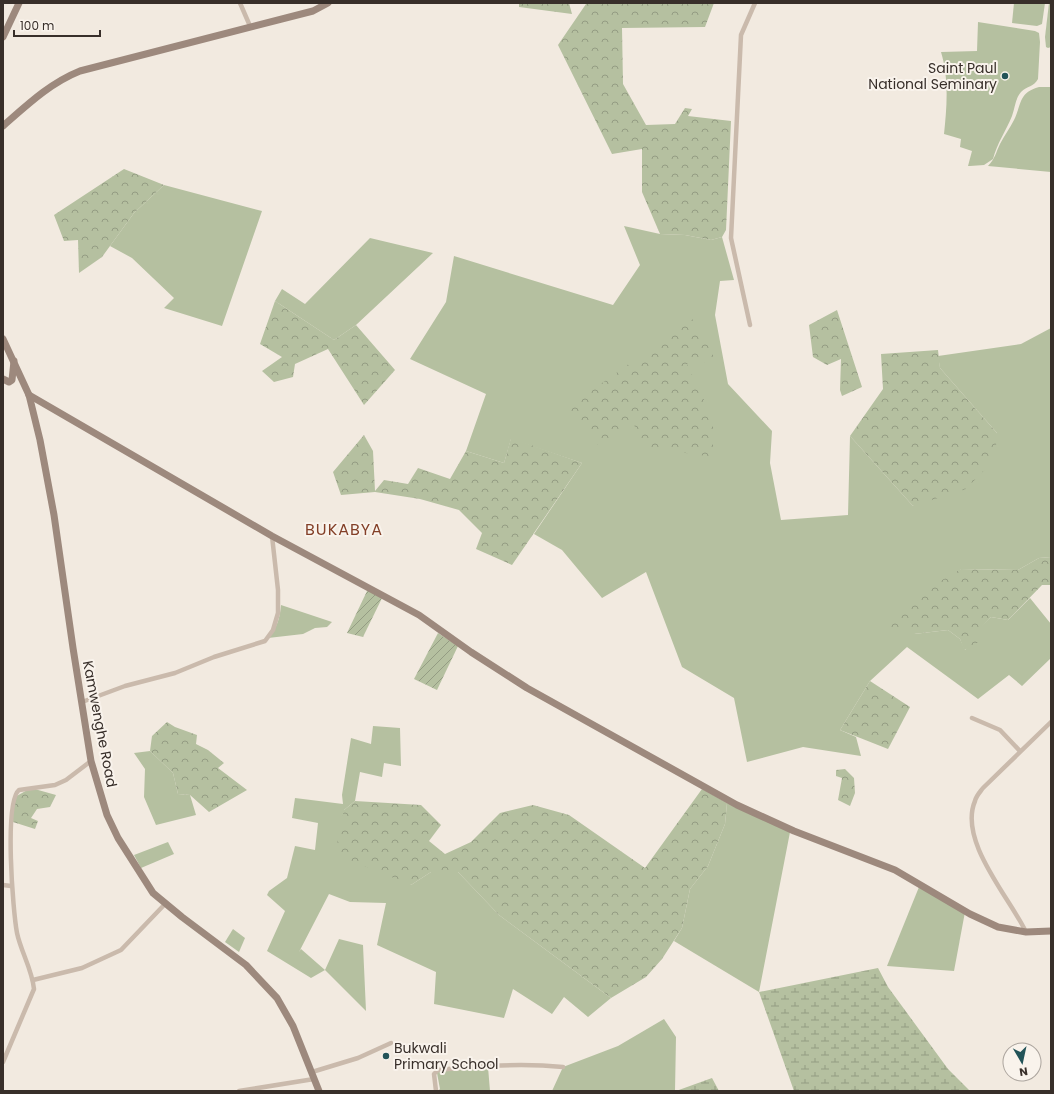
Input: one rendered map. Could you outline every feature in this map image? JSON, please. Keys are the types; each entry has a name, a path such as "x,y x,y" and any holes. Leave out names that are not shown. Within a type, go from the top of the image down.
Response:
{"street":[{"path":"3,37 19,3"},
{"path":"240,3 250,26"},
{"path":"3,126 47,89 66,77 111,62 313,11 328,3"},
{"path":"750,325 731,238 741,35 756,3"},
{"name":"Kamwenghe Road","path":"3,339 29,395 40,440 54,516 91,761 103,805 111,823 153,893 246,965 259,977 277,998 293,1026 319,1091"},
{"path":"3,379 9,382 12,380 14,360"},
{"path":"29,395 272,536 419,615 471,652 527,688 737,805 794,831 894,870 970,914 998,927 1026,932 1051,931"},
{"path":"82,702 125,686 175,673 214,657 265,641 273,630 278,613 278,590 272,536"},
{"path":"972,718 1000,730 1020,750"},
{"path":"1026,932 986,866 976,843 972,824 972,810 975,800 983,788 1020,750 1051,722"},
{"path":"3,1062 33,996 34,989 33,980 18,935 13,912 11,886 11,817 15,793 19,790 54,785 66,780 91,761"},
{"path":"3,885 11,886"},
{"path":"33,980 82,968 121,950 166,904"},
{"path":"239,1091 313,1076 390,1043"},
{"path":"436,1091 434,1074 438,1070 524,1065 563,1067"}],"green space":[{"path":"519,3 569,3 572,14 519,7"},
{"path":"714,3 705,27 622,28 623,84 646,125 675,124 685,108 692,109 688,116 731,121 726,230 722,237 711,240 685,235 660,234 642,192 642,149 612,154 558,45 586,4"},
{"path":"1014,3 1045,3 1042,24 1037,26 1012,23"},
{"path":"1049,3 1051,3 1051,47 1048,48 1046,47 1045,37"},
{"path":"978,22 1035,31 1039,33 1038,79 1034,84 1023,90 1019,95 1012,116 993,159 984,165 968,166 972,151 960,147 961,139 944,134 946,82 944,62 941,52 977,51"},
{"path":"1039,87 1051,87 1051,172 988,166 994,158 1014,120 1024,96 1032,89"},
{"path":"124,169 164,185 134,213 102,257 79,273 78,240 64,241 54,215"},
{"path":"164,185 262,211 222,326 164,308 174,298 132,258 110,246 134,213"},
{"path":"624,226 660,234 685,235 711,240 722,237 734,280 720,281 715,315 728,384 772,431 770,463 781,520 848,515 850,436 913,506 997,433 940,368 938,356 1021,344 1051,328 1051,557 1039,558 1018,570 961,569 914,634 948,630 960,639 965,650 979,628 991,617 1008,620 1030,598 1051,624 1051,658 1022,686 1009,675 978,699 907,647 870,681 840,730 856,737 861,756 803,747 747,762 734,698 682,667 646,572 602,598 562,550 534,534 582,463 511,439 504,463 466,451 486,394 410,359 446,302 454,256 613,305 640,265"},
{"path":"370,238 433,253 356,325 334,340 275,301 282,289 305,304"},
{"path":"275,301 334,340 356,325 395,370 364,405 328,349 295,364 293,377 274,382 262,371 282,357 260,344"},
{"path":"837,310 862,387 842,396 840,390 841,359 827,365 813,357 809,325"},
{"path":"692,319 706,336 715,361 687,364 713,419 713,457 645,447 634,425 598,445 567,408"},
{"path":"938,350 940,368 997,433 995,459 966,489 913,506 850,436 883,389 881,354"},
{"path":"364,435 373,451 375,491 384,480 408,484 418,468 450,479 466,451 504,463 511,438 582,463 512,565 476,549 482,533 459,510 420,499 375,492 341,495 333,472"},
{"path":"1051,557 1051,585 1042,585 1008,620 991,617 980,628 981,641 964,650 960,639 948,630 914,634 881,626 925,590 961,569 1018,570 1039,558"},
{"path":"368,589 383,596 363,637 347,633"},
{"path":"281,605 332,622 327,627 315,628 303,634 268,638 278,623"},
{"path":"438,633 458,646 437,690 414,679"},
{"path":"870,681 910,707 888,749 840,730"},
{"path":"167,722 175,727 197,735 196,744 208,750 224,763 218,768 247,790 209,812 190,795 178,794 173,773 150,751 152,736"},
{"path":"373,726 400,728 401,766 384,763 382,777 360,772 355,801 344,810 411,885 431,872 458,872 499,915 611,998 588,1017 564,997 552,1014 513,989 504,1018 434,1004 436,972 377,945 386,903 350,902 329,894 299,952 301,949 325,970 311,978 267,951 285,911 267,895 269,891 287,878 295,846 315,850 318,823 292,818 295,798 343,804 342,795 351,738 371,744"},
{"path":"150,751 173,773 178,794 190,795 196,815 156,825 144,797 145,769 134,753"},
{"path":"845,769 854,778 855,793 850,806 838,800 842,778 836,776 836,770"},
{"path":"31,788 56,795 50,807 37,809 31,818 38,821 35,829 13,822 13,798"},
{"path":"702,789 727,803 725,824 708,866 690,889 682,928 662,959 646,977 611,998 499,915 458,872 431,872 411,885 335,854 344,810 355,801 421,805 441,825 429,841 445,854 471,842 500,813 533,805 569,815 645,868"},
{"path":"727,803 791,827 759,992 674,941 682,928 690,889 708,866 725,824"},
{"path":"168,842 174,854 141,868 134,855"},
{"path":"919,887 965,912 954,971 887,966"},
{"path":"233,929 245,938 239,952 225,942"},
{"path":"339,939 363,945 366,1011 325,970"},
{"path":"878,968 888,987 948,1069 970,1091 794,1091 759,992"},
{"path":"664,1019 676,1037 675,1091 552,1091 563,1067 618,1046"},
{"path":"488,1067 490,1091 438,1091 440,1089 437,1073 439,1071"},
{"path":"712,1078 719,1091 676,1091"}],"place":[{"name":"Saint Paul National Seminary","path":"1005,76"},
{"name":"Bukwali Primary School","path":"386,1056"}],"district":[{"name":"BUKABYA","path":"344,529"}]}
